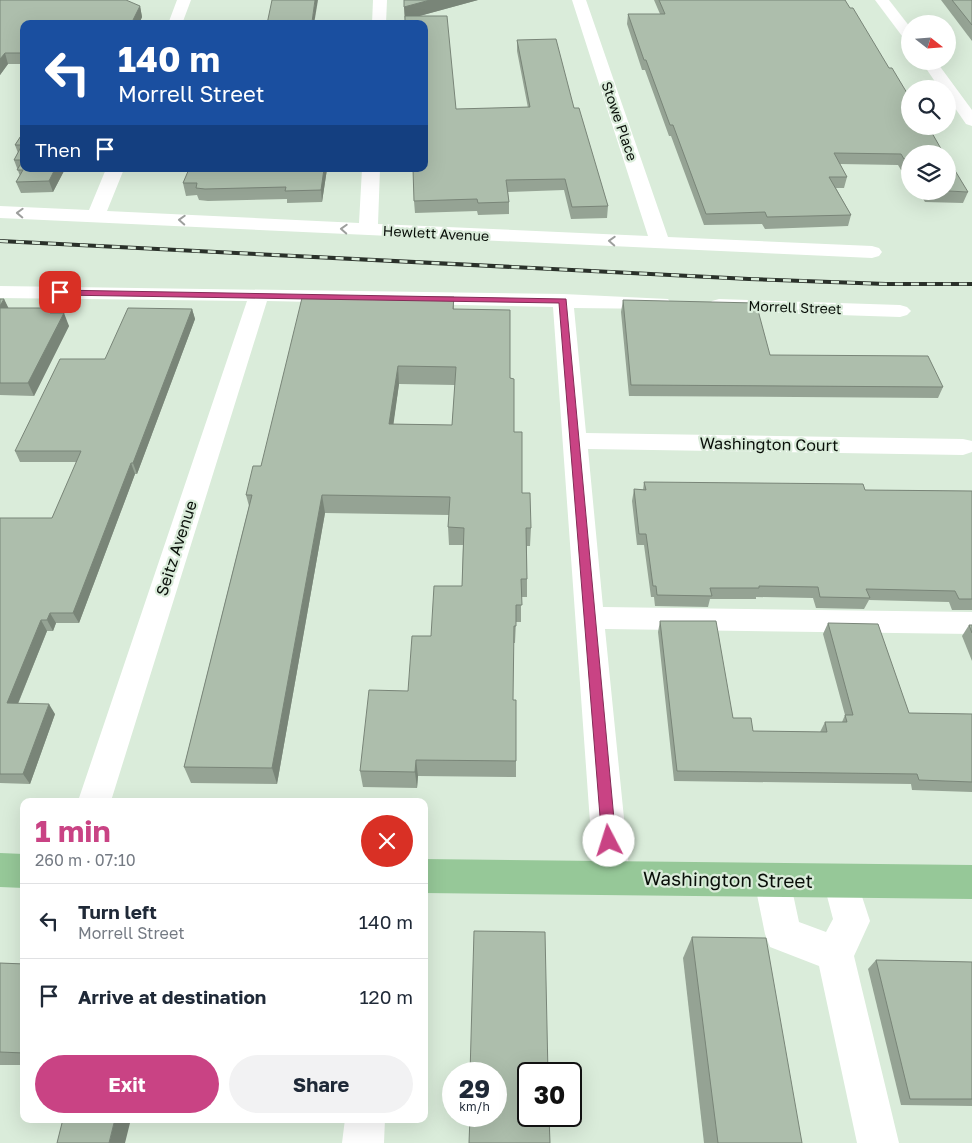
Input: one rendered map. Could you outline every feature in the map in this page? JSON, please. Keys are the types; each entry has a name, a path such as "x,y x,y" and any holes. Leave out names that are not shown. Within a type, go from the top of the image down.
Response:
{"main road":[{"path":"0,870 20,871"},
{"name":"Washington Street","path":"428,876 972,882"}],"street":[{"path":"176,20 184,0"},
{"path":"379,20 380,0"},
{"name":"Stowe Place","path":"579,0 660,243"},
{"path":"882,0 901,25"},
{"path":"936,70 965,102 972,121"},
{"path":"96,216 114,172"},
{"path":"368,230 371,172"},
{"name":"Hewlett Avenue","path":"0,212 872,252"},
{"name":"Morrell Street","path":"0,292 563,300 900,310"},
{"name":"Seitz Avenue","path":"95,798 259,295"},
{"path":"563,300 612,878"},
{"name":"Washington Court","path":"575,441 963,447"},
{"path":"590,618 972,623"},
{"path":"772,880 783,934 834,954"},
{"path":"841,881 852,921 834,954 878,1143"},
{"path":"363,1143 365,1123"}],"building":[{"path":"0,0 126,0 140,6 133,20 20,20 20,53 5,53 0,59"},
{"path":"272,0 315,0 312,20 268,20"},
{"path":"404,0 430,0 404,7"},
{"path":"659,0 845,0 850,8 853,8 889,68 892,68 901,83 901,135 933,135 939,145 901,145 901,154 834,153 847,177 829,177 851,215 767,217 765,212 706,214 673,125 670,125 646,60 644,60 628,14 665,14"},
{"path":"952,0 972,0 972,25"},
{"path":"405,16 447,16 456,109 530,107 517,40 556,39 574,108 579,108 608,206 572,207 565,179 506,180 509,202 478,203 477,199 414,201 413,172 428,172 428,20 405,20"},
{"path":"20,137 20,145 15,145"},
{"path":"20,149 20,160 14,160"},
{"path":"22,172 54,172 49,181 16,182"},
{"path":"188,172 324,172 321,190 285,191 286,187 205,189 196,188 197,183 183,183"},
{"path":"956,172 968,192 956,191"},
{"path":"359,297 454,297 453,309 510,310 510,378 514,379 514,432 522,432 522,493 530,493 531,528 526,528 527,579 521,579 522,605 516,605 516,626 514,626 513,700 516,700 516,761 416,760 415,772 360,771 369,690 408,691 412,636 431,636 434,586 462,586 464,528 448,527 450,497 322,495 272,768 184,767 252,495 246,495 253,466 261,466 302,298 359,299","holes":["398,366 456,367 452,425 389,424"]},
{"path":"623,300 756,303 770,355 928,356 943,387 631,385"},
{"path":"0,308 53,308 50,313 64,313 28,383 0,383"},
{"path":"128,308 192,309 73,613 50,613 47,620 41,620 7,703 49,704 23,774 0,774 0,518 52,518 81,451 15,451 60,359 105,359"},
{"path":"644,482 863,484 865,490 972,491 972,599 959,599 955,591 866,589 870,598 820,597 818,587 759,586 759,588 710,588 712,596 657,595 656,586 653,586 646,534 639,534 634,489 646,490"},
{"path":"660,621 716,621 733,718 751,718 753,731 827,732 825,722 847,722 845,715 853,715 828,623 878,624 909,713 972,714 972,782 919,780 917,774 677,771"},
{"path":"474,931 545,932 548,1062 517,1062 517,1127 549,1127 550,1143 469,1143 470,1127 507,1127 507,1062 470,1062"},
{"path":"692,937 766,938 802,1143 718,1143"},
{"path":"876,960 972,962 972,1099 910,1099"},
{"path":"0,963 20,964 20,1053 0,1052"},
{"path":"62,1123 114,1123 109,1143 57,1143"}],"railway":[{"path":"0,241 749,279 886,284 972,284"}],"route":[{"path":"60,292 563,300 609,841"}]}
